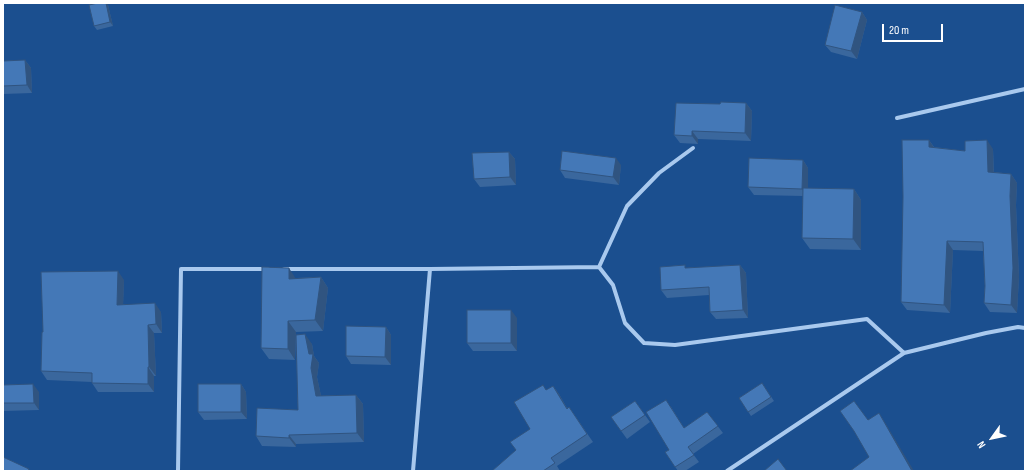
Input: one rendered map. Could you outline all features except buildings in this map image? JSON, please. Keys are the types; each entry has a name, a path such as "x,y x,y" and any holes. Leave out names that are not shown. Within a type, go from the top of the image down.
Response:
{"street":[{"path":"897,118 1025,89"},
{"path":"599,266 627,206 659,173 693,148"},
{"path":"282,269 430,269 599,266"},
{"path":"599,266 613,285 625,323 644,342 675,345 867,319 904,353"},
{"path":"178,471 181,269 274,269"},
{"path":"413,471 430,269"},
{"path":"727,471 904,353 986,333 1018,327 1025,328"}]}
